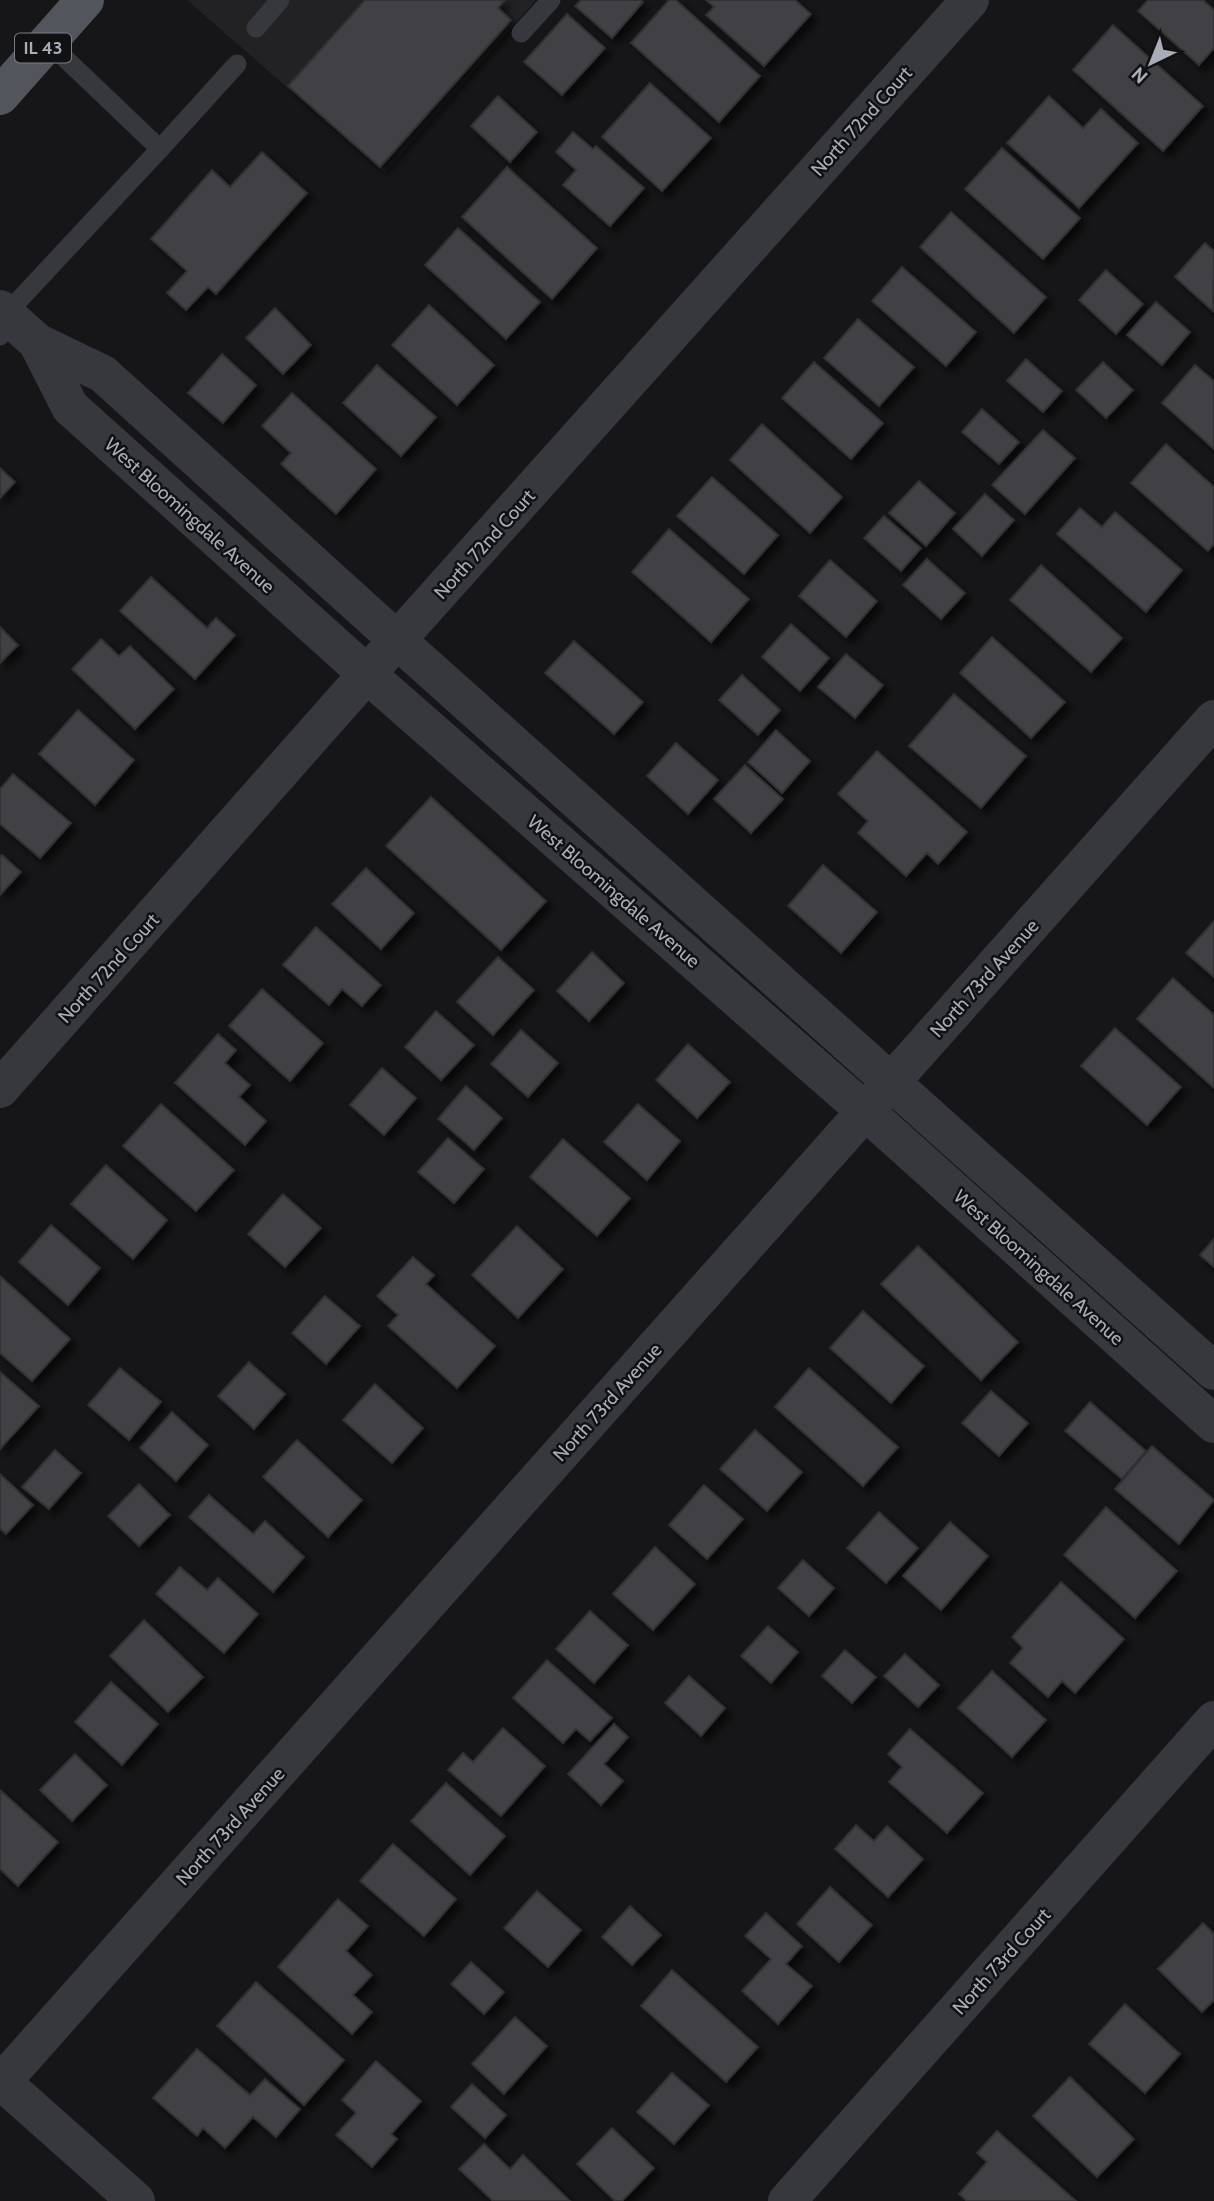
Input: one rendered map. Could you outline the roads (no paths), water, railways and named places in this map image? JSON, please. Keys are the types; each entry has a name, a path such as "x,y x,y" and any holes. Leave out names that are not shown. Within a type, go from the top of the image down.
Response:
{"main road":[{"name":"IL 43","path":"0,96 85,0"}],"street":[{"name":"North 72nd Court","path":"0,1089 397,640 970,0"},
{"name":"West Bloomingdale Avenue","path":"11,325 103,374 1214,1371"},
{"name":"West Bloomingdale Avenue","path":"11,325 70,407 368,675 865,1111 1214,1424"},
{"name":"North 73rd Avenue","path":"1,2082 1214,719"},
{"name":"North 73rd Court","path":"787,2201 1214,1720"},
{"path":"1,2082 135,2201"}],"lane":[{"path":"256,28 280,0"},
{"path":"522,33 551,0"},
{"path":"48,42 160,149"},
{"path":"11,325 160,149 237,64"}]}
